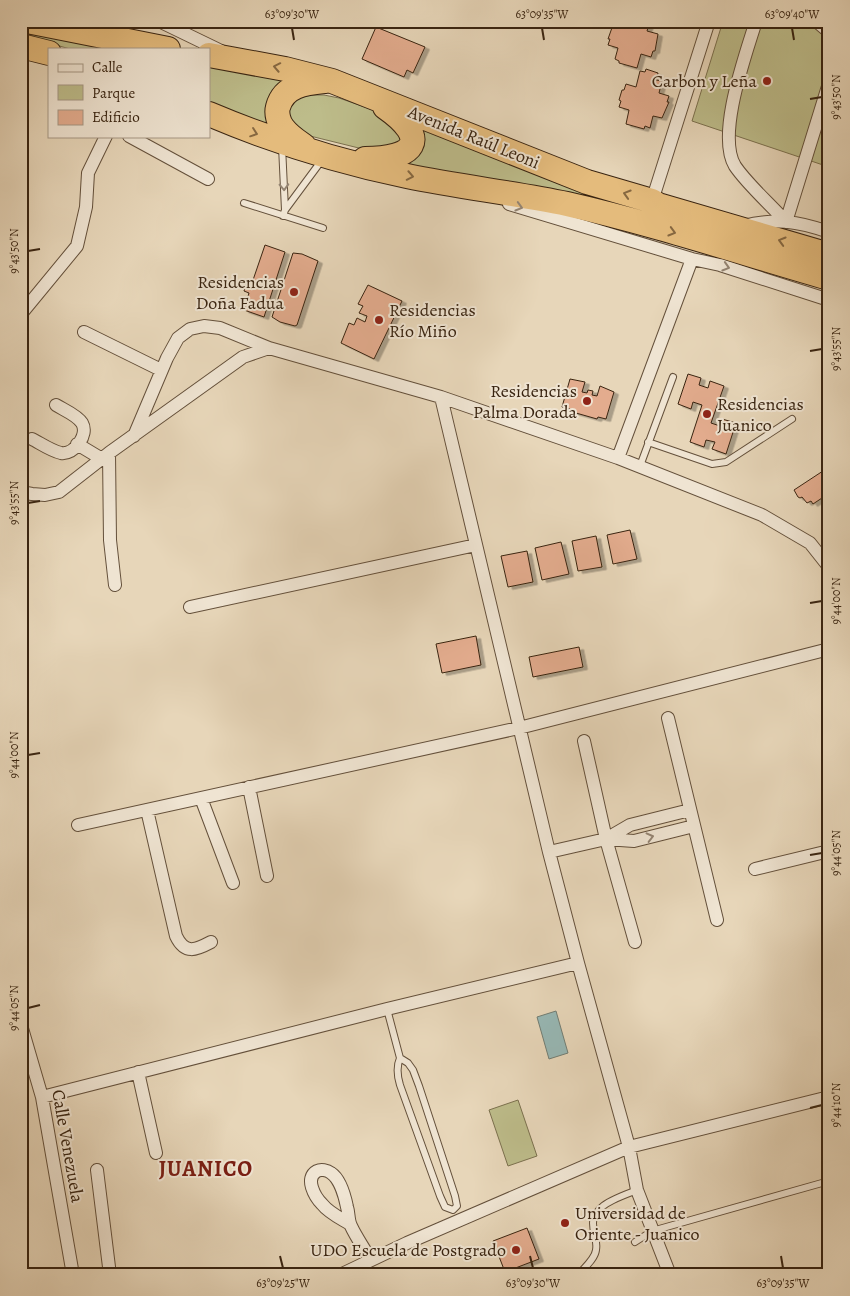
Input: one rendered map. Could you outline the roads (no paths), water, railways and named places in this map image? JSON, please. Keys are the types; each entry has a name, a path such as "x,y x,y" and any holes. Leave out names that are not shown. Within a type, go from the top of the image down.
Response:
{"highway":[{"path":"46,23 163,48"},
{"path":"21,46 48,53"},
{"name":"Avenida Raúl Leoni","path":"210,55 285,68 332,81 587,182 652,201 658,205 829,254"},
{"path":"332,81 308,82 296,86 282,97 277,111 282,127 326,155 370,160 398,156 410,149 412,135 407,124 367,94"},
{"name":"Avenida Raúl Leoni","path":"210,114 249,131 326,155 406,176 515,194 603,213 829,278"}],"street":[{"path":"159,21 241,60"},
{"path":"652,201 709,21"},
{"path":"756,21 732,107 729,147 735,166 786,222"},
{"path":"816,21 829,32"},
{"path":"786,222 829,83"},
{"path":"21,314 77,246 86,207 88,173 105,138"},
{"path":"133,138 208,179"},
{"name":"Avenida Raúl Leoni","path":"457,185 485,197 692,259 720,265 829,300"},
{"name":"Avenida Raúl Leoni","path":"737,228 772,220 829,232"},
{"path":"618,458 692,259"},
{"path":"134,436 161,370 178,338 190,329 204,326 220,328 269,348 440,397 640,466 762,515 810,543 829,567"},
{"path":"84,332 161,370"},
{"path":"21,492 45,495 59,492 105,456 243,358 269,348"},
{"path":"440,397 549,852 629,1147 636,1190 670,1275"},
{"path":"32,439 60,453 71,451 83,438 82,424 76,417 56,405"},
{"path":"77,444 105,456"},
{"path":"105,456 110,540 116,585"},
{"path":"190,607 476,545"},
{"path":"78,825 519,728 829,649"},
{"path":"668,718 717,920"},
{"path":"584,741 606,839 635,942"},
{"path":"249,787 267,876"},
{"path":"201,798 233,883"},
{"path":"147,810 179,943 185,948 192,950 211,942"},
{"path":"606,839 630,825 690,810"},
{"path":"549,852 606,839 634,841 694,826"},
{"path":"755,869 829,852"},
{"path":"42,1096 578,963"},
{"name":"Calle Venezuela","path":"21,1025 42,1096 72,1275"},
{"path":"138,1072 156,1154"},
{"path":"340,1275 629,1147 829,1097"},
{"path":"97,1170 110,1275"},
{"path":"350,1224 370,1259 377,1257"}],"lane":[{"path":"282,142 284,213"},
{"path":"284,213 326,155"},
{"path":"244,203 284,213 323,228"},
{"path":"640,466 673,377"},
{"path":"648,442 712,464 719,464 731,459 792,419"},
{"path":"387,1009 400,1058 397,1065 400,1085 440,1196 445,1207 453,1210 457,1206 455,1196 419,1086 413,1070 408,1063 400,1058"},
{"path":"635,1242 652,1231 829,1181"},
{"path":"578,1275 590,1261 596,1250 592,1222 598,1211 602,1206 636,1190"}],"water":[{"path":"556,1011 568,1053 549,1059 537,1017"}],"place":[{"name":"Carbon y Leña","path":"767,81"},
{"name":"Residencias Doña Fadua","path":"294,292"},
{"name":"Residencias Río Miño","path":"379,320"},
{"name":"Residencias Palma Dorada","path":"587,401"},
{"name":"Residencias Juanico","path":"707,414"},
{"name":"Universidad de Oriente - Juanico","path":"565,1223"},
{"name":"UDO Escuela de Postgrado","path":"516,1250"}],"district":[{"name":"JUANICO","path":"206,1168"}]}
